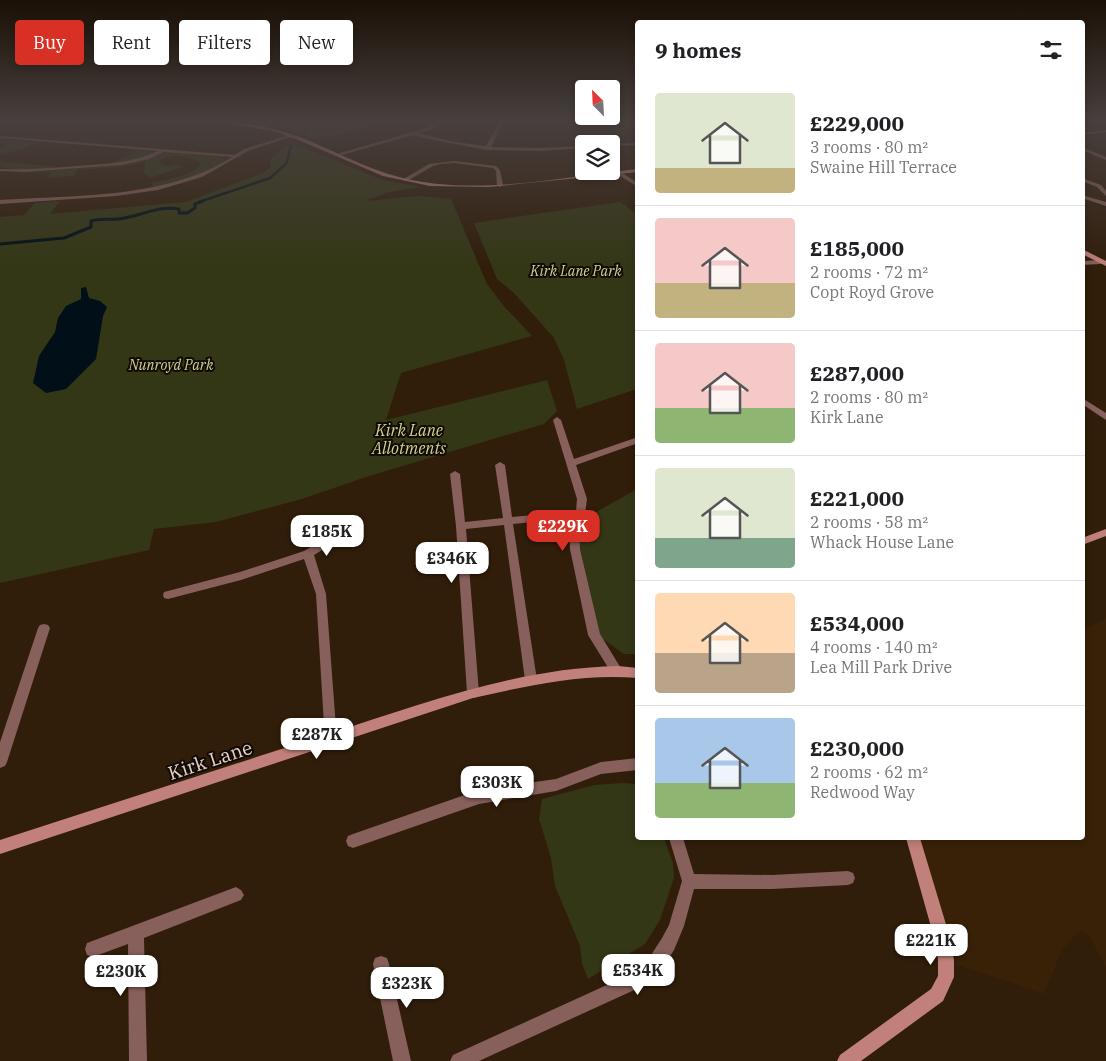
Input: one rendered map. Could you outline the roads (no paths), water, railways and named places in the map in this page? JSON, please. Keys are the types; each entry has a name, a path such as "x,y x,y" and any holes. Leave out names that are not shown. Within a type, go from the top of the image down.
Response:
{"street":[{"path":"13,171 32,171"},
{"path":"0,202 150,190 200,176 209,171"},
{"path":"375,171 405,180 445,185 500,185 575,177"},
{"path":"405,180 421,171"},
{"path":"498,171 500,185"},
{"path":"620,175 635,184"},
{"path":"1085,180 1099,186 1106,194"},
{"path":"1085,197 1106,204"},
{"path":"1085,253 1103,263"},
{"path":"1085,263 1103,263"},
{"path":"1085,402 1106,417"},
{"path":"557,420 582,500 580,514 574,527 575,549 594,636 616,670"},
{"path":"571,463 635,441"},
{"path":"500,465 531,680"},
{"path":"455,474 461,526 473,693"},
{"path":"461,526 580,514"},
{"path":"1085,541 1106,532"},
{"path":"168,595 241,576 308,554 333,538"},
{"path":"308,554 321,594 330,741"},
{"path":"0,762 44,628"},
{"name":"Kirk Lane","path":"0,847 473,693 531,680 616,670 635,673"},
{"path":"353,841 479,797 556,785 601,768 635,764"},
{"path":"459,1061 648,974 668,944 676,926 690,881 677,840"},
{"path":"846,1061 936,995 946,977 943,941 914,840"},
{"path":"690,881 772,882 848,878"},
{"path":"92,949 236,894"},
{"path":"136,932 138,1061"},
{"path":"381,964 402,1061"}],"waterway":[{"path":"199,202 270,178 279,171"},
{"path":"0,244 64,238 91,227 91,221 126,218 156,210 171,208 179,209 179,213 187,213 195,208 195,204 203,201"}],"park label":[{"name":"Kirk Lane Park","path":"576,271"},
{"name":"Nunroyd Park","path":"171,365"},
{"name":"Kirk Lane Allotments","path":"409,439"}]}
